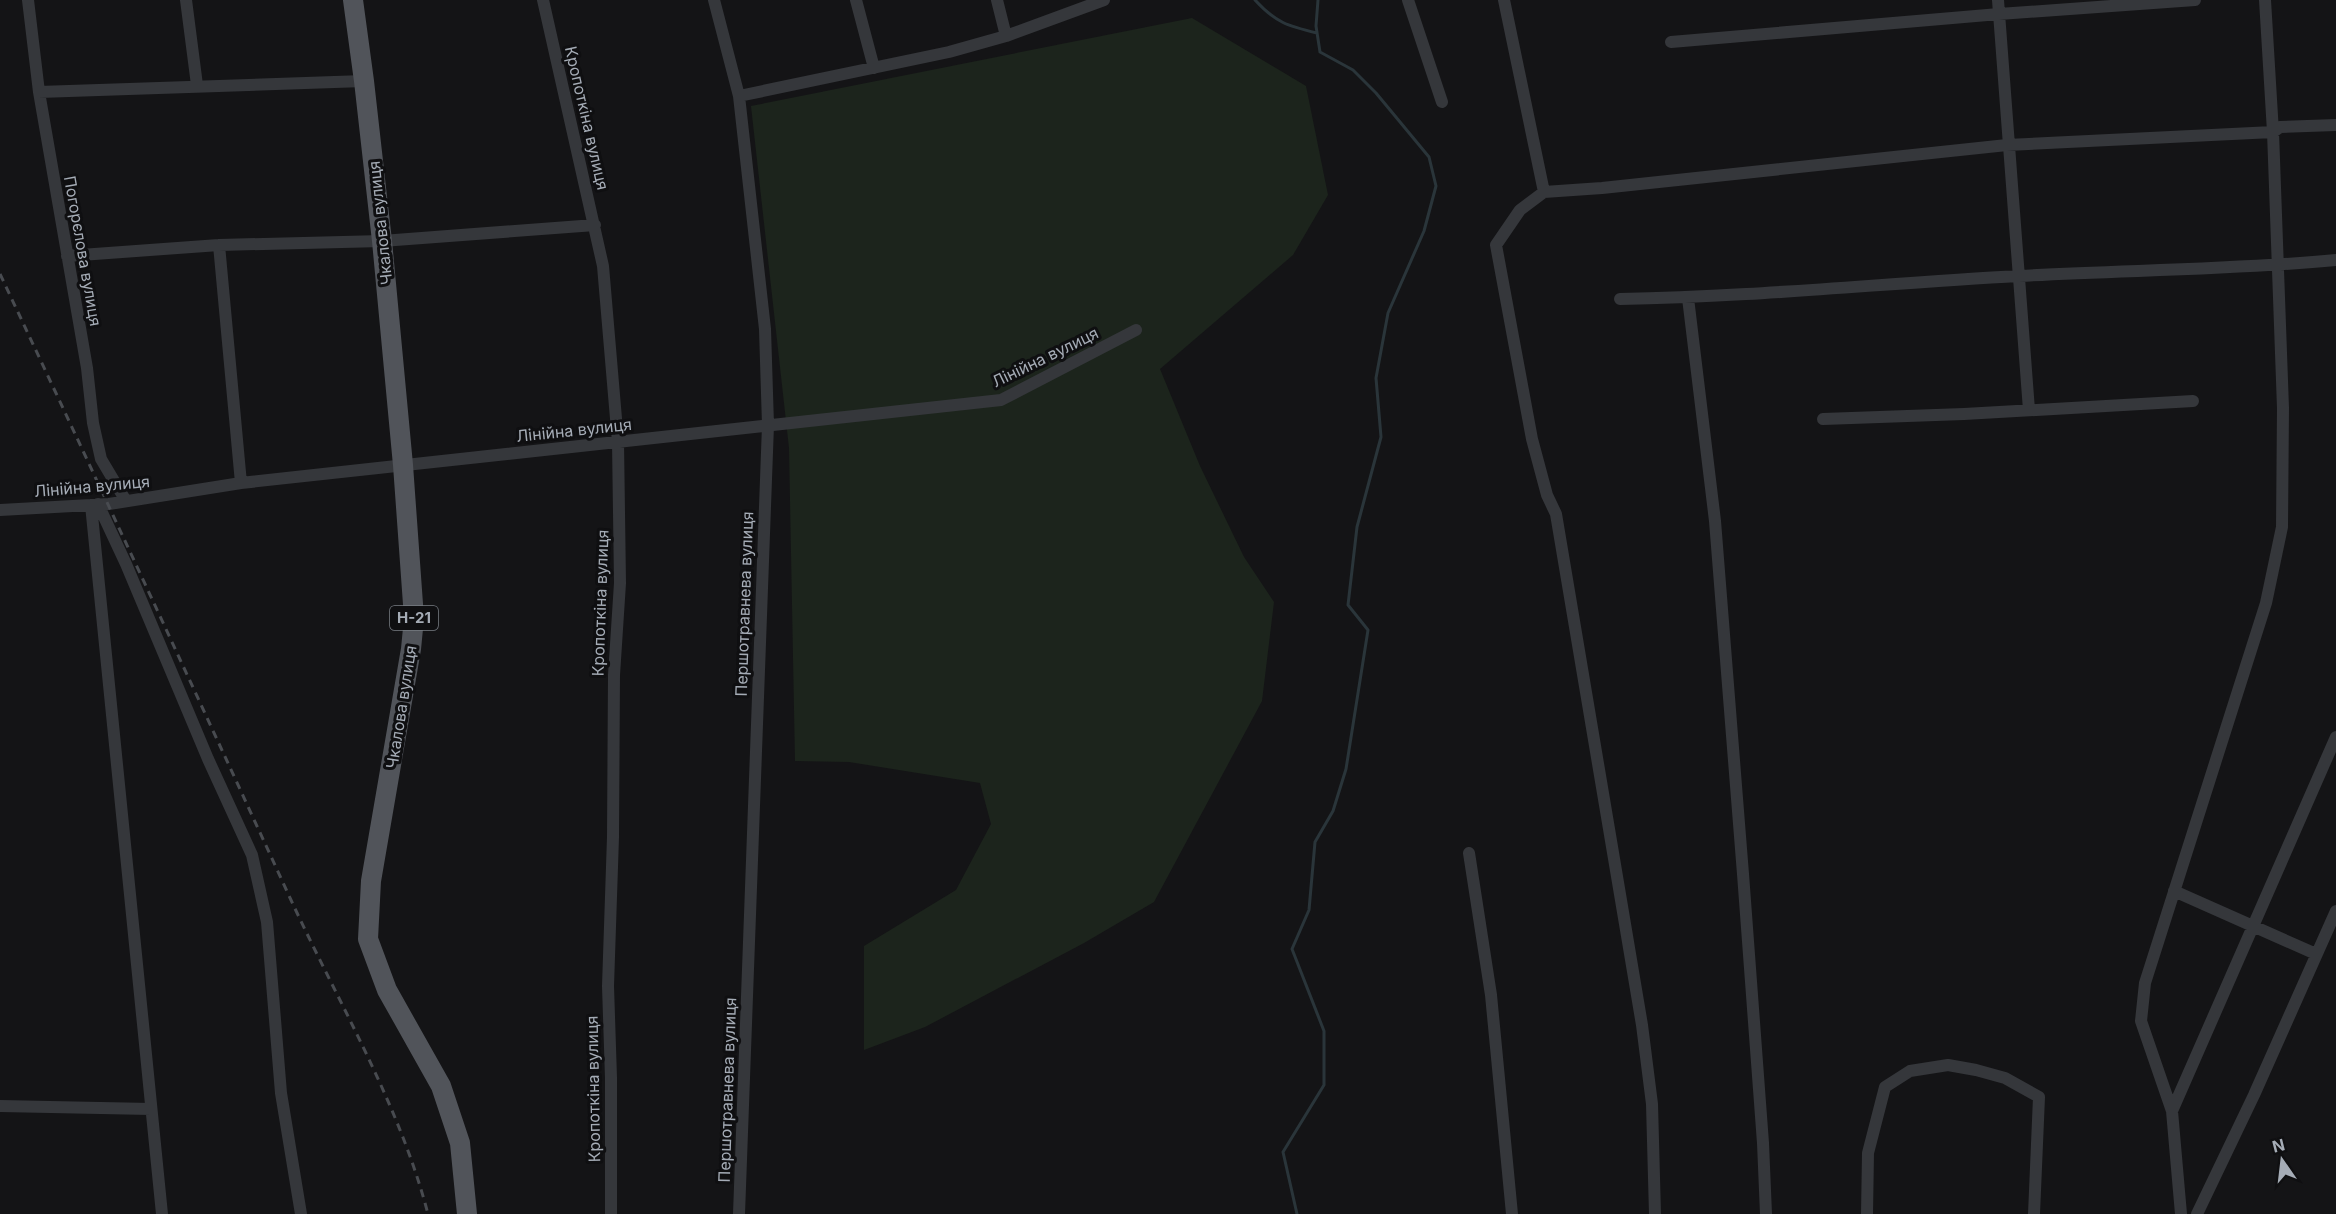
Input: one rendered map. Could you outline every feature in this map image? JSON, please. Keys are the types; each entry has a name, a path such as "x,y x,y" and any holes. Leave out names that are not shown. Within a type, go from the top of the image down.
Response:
{"main road":[{"name":"Чкалова вулиця","path":"353,0 382,241 403,465 414,618 406,683 370,881 368,939 387,990 441,1086 460,1143 466,1214"}],"street":[{"name":"Погорєлова вулиця","path":"28,0 39,92 87,368 95,432 101,459 126,501"},
{"path":"186,0 197,85"},
{"name":"Кропоткіна вулиця","path":"543,0 603,266 618,442 620,583 614,675 613,837 608,976 611,1214"},
{"name":"Першотравнева вулиця","path":"714,0 739,96 765,329 768,425 739,1214"},
{"path":"856,0 874,68"},
{"path":"997,0 1006,36"},
{"path":"739,96 949,52 1006,36 1104,0"},
{"path":"1408,0 1442,102"},
{"path":"1504,0 1544,192"},
{"path":"1998,0 2007,145 2029,410"},
{"path":"1671,42 2195,0"},
{"path":"2181,1214 2172,1111 2141,1021 2145,983 2266,603 2282,526 2283,408 2273,132 2265,0"},
{"path":"39,92 364,81"},
{"path":"1655,1214 1652,1104 1641,1025 1556,514 1547,495 1532,439 1496,245 1520,210 1544,192 1602,188 2007,145 2273,132 2280,127 2336,125"},
{"path":"67,256 219,245 382,241 594,225"},
{"path":"219,245 241,483"},
{"path":"1620,299 1688,298 2019,275 2278,266 2336,260"},
{"path":"1688,298 1716,532 1763,1143 1766,1214"},
{"name":"Лінійна вулиця","path":"0,510 126,501 241,483 1001,400 1136,330"},
{"path":"1824,419 2193,401"},
{"path":"95,504 162,1214"},
{"path":"95,504 126,564 208,759 252,855 267,922 281,1093 301,1214"},
{"path":"2172,1111 2336,736"},
{"path":"1469,853 1491,995 1512,1214"},
{"path":"2174,891 2316,954"},
{"path":"2197,1214 2336,911"},
{"path":"1867,1214 1868,1153 1885,1087 1910,1071 1948,1065 2005,1078 2039,1097 2034,1214"},
{"path":"0,1106 151,1109"}],"shaded area":[{"path":"1192,18 1306,86 1328,195 1293,255 1160,369 1200,466 1244,557 1274,602 1262,701 1154,902 1084,943 925,1027 864,1050 864,946 956,890 991,824 980,783 849,762 795,761 789,448 751,106"}],"waterway":[{"path":"1255,0 1276,19 1317,33"},
{"path":"1297,1214 1283,1152 1324,1085 1324,1031 1292,949 1309,910 1315,842 1333,811 1346,769 1368,630 1348,605 1357,527 1381,437 1376,378 1388,313 1424,231 1436,186 1429,157 1376,93 1353,70 1320,52 1316,26 1318,0"}],"railway":[{"path":"0,274 309,939 385,1093 416,1173 428,1214"}]}
